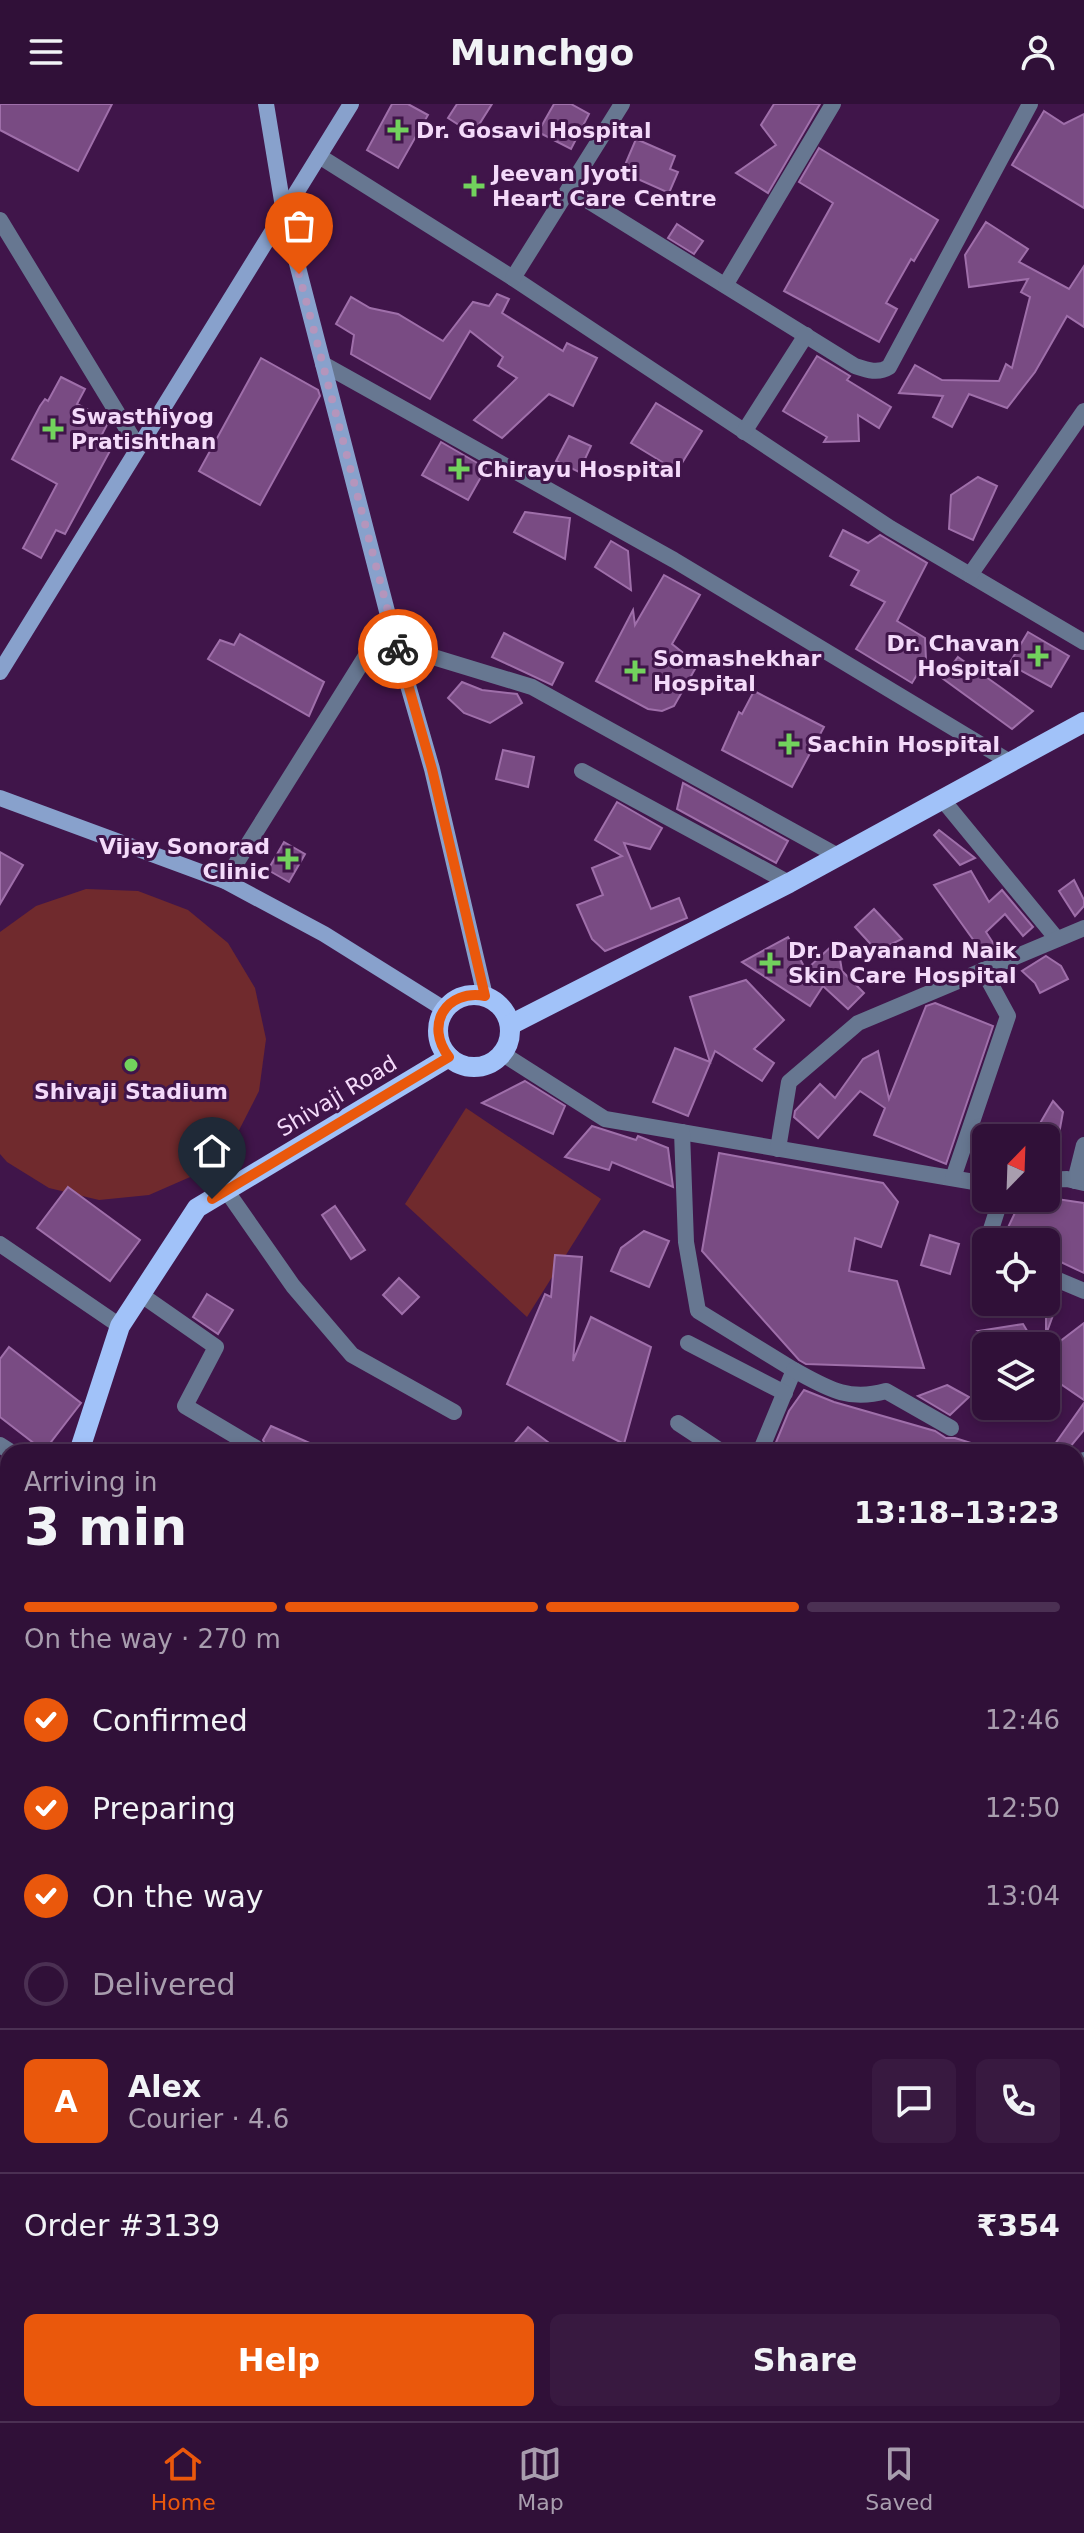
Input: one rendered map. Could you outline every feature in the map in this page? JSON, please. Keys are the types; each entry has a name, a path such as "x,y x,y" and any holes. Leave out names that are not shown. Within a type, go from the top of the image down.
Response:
{"main road":[{"path":"266,104 284,213 389,619 432,769 485,996"},
{"path":"0,672 351,104"},
{"path":"510,1025 789,883 1084,722"},
{"path":"0,798 225,881 324,934 444,1009"},
{"path":"467,995 485,996 502,1007 510,1025 510,1040 503,1054 486,1065 476,1067 466,1066 449,1057 442,1049 437,1029 444,1009 467,995"},
{"name":"Shivaji Road","path":"82,1444 120,1326 197,1208 449,1057"}],"street":[{"path":"513,278 622,104"},
{"path":"726,284 833,104"},
{"path":"569,189 855,366 883,371 889,367 1030,104"},
{"path":"319,156 513,278 890,528 1084,642"},
{"path":"0,220 138,447"},
{"path":"744,432 806,335"},
{"path":"323,364 674,560 1010,762"},
{"path":"970,575 1084,411"},
{"path":"225,881 389,619"},
{"path":"397,646 532,687 838,856"},
{"path":"582,771 789,883"},
{"path":"942,799 1057,939"},
{"path":"778,1149 789,1082 858,1023 1084,928"},
{"path":"953,1178 1008,1016 983,970"},
{"path":"503,1054 605,1119 972,1181"},
{"path":"682,1132 686,1242 698,1311 835,1392 871,1395 886,1391 951,1428"},
{"path":"1079,1182 1084,1145"},
{"path":"226,1190 293,1286 352,1355 454,1412"},
{"path":"0,1244 120,1326"},
{"path":"1060,1281 1084,1291"},
{"path":"140,1294 216,1347 185,1406 249,1444"},
{"path":"688,1343 785,1393"},
{"path":"763,1444 794,1370"},
{"path":"678,1423 710,1444"}],"shaded area":[{"name":"Shivaji Stadium","path":"86,889 138,891 188,910 228,943 255,988 266,1039 259,1091 235,1138 197,1174 149,1195 99,1200 49,1188 7,1162 0,1154 0,932 36,906"},
{"path":"466,1108 601,1199 527,1317 405,1204"}],"building":[{"path":"0,104 112,104 78,171 0,130"},
{"path":"392,104 408,104 428,115 398,168 367,150"},
{"path":"457,104 492,104 473,134 448,118"},
{"path":"554,104 571,104 589,114 571,149 538,132"},
{"path":"774,104 820,104 768,193 736,173 776,145 761,125"},
{"path":"1044,111 1064,124 1084,114 1084,208 1012,165"},
{"path":"636,139 675,156 670,169 678,172 669,193 622,172"},
{"path":"819,148 938,220 886,303 897,309 879,342 784,291 833,203 799,182"},
{"path":"986,222 1028,249 1019,262 1069,289 1084,266 1084,327 1067,316 1035,372 1007,408 969,394 952,427 933,417 943,396 899,393 915,365 942,380 999,381 1006,364 1012,368 1030,297 1021,292 1028,279 969,287 965,255"},
{"path":"677,224 703,241 694,254 668,238"},
{"path":"497,294 509,299 502,313 563,351 567,343 597,358 573,406 549,394 502,438 474,420 517,378 498,366 503,357 470,331 430,399 351,354 354,335 336,324 351,297 370,308 398,314 443,341 473,302 489,306"},
{"path":"817,356 850,376 847,380 891,407 879,428 858,415 859,441 824,442 827,437 783,411"},
{"path":"261,358 318,390 320,396 260,505 199,471"},
{"path":"61,377 85,389 77,404 109,421 98,442 111,449 65,534 56,530 41,558 23,548 57,484 12,459 40,406 45,399 48,401"},
{"path":"656,403 702,431 677,471 631,443"},
{"path":"569,436 591,446 579,472 556,461"},
{"path":"441,442 486,468 468,500 422,475"},
{"path":"978,477 997,486 973,540 949,529 951,495"},
{"path":"525,512 570,518 565,559 514,532"},
{"path":"843,530 868,543 880,535 927,563 897,621 925,638 926,660 912,683 856,649 885,602 851,585 859,571 830,556"},
{"path":"611,541 628,551 631,590 595,567"},
{"path":"664,575 700,595 672,644 687,656 695,669 674,706 662,711 648,709 596,681 633,610 635,625"},
{"path":"1028,632 1069,656 1051,687 1009,664"},
{"path":"504,633 563,663 552,685 492,657"},
{"path":"240,634 324,682 309,716 208,659 220,640 234,645"},
{"path":"958,657 1033,711 1012,729 942,678"},
{"path":"462,682 482,690 517,694 522,703 490,723 464,713 448,698"},
{"path":"754,691 824,727 792,787 722,750 739,712 742,714"},
{"path":"503,750 534,757 528,787 496,779"},
{"path":"683,783 788,841 776,863 677,809"},
{"path":"617,802 662,828 650,849 624,843 651,909 679,898 687,918 605,951 592,939 577,905 603,895 592,868 622,856 595,840"},
{"path":"939,830 975,858 960,865 934,835"},
{"path":"284,842 305,854 289,882 268,870"},
{"path":"0,852 23,865 0,904"},
{"path":"971,871 989,902 1002,890 1033,927 1023,936 1005,914 986,932 997,949 982,952 934,885"},
{"path":"1074,880 1084,900 1084,906 1075,916 1059,891"},
{"path":"874,909 902,939 877,951 855,927"},
{"path":"788,937 806,970 837,941 842,971 864,993 848,1009 823,986 810,1006 742,962"},
{"path":"1046,956 1061,966 1068,979 1040,993 1035,983 1022,971"},
{"path":"746,980 784,1020 754,1049 774,1063 762,1081 715,1051 688,1116 653,1102 675,1048 710,1062 690,997"},
{"path":"935,1003 993,1026 946,1164 874,1135 885,1108 860,1091 818,1138 794,1117 795,1111 820,1084 835,1098 863,1059 878,1051 889,1099 926,1006"},
{"path":"525,1081 565,1106 553,1134 482,1103"},
{"path":"1053,1101 1063,1112 1060,1128 1060,1124 1040,1124"},
{"path":"592,1126 636,1140 638,1136 668,1148 673,1187 612,1162 609,1170 565,1157"},
{"path":"719,1153 883,1183 898,1202 881,1247 855,1238 849,1271 897,1281 924,1368 806,1364 799,1360 702,1251"},
{"path":"68,1187 140,1240 110,1281 37,1228"},
{"path":"1060,1199 1084,1203 1084,1273 1060,1262 1060,1228 1008,1228 1015,1212 1060,1212"},
{"path":"335,1206 365,1250 351,1259 322,1215"},
{"path":"644,1231 669,1241 649,1287 611,1271 621,1248"},
{"path":"930,1235 959,1244 950,1274 921,1265"},
{"path":"555,1255 582,1257 573,1361 591,1317 651,1347 624,1444 507,1384 545,1294 551,1297"},
{"path":"399,1278 419,1297 402,1314 383,1295"},
{"path":"207,1294 233,1310 218,1334 193,1317"},
{"path":"1046,1316 1053,1316 1048,1329"},
{"path":"1084,1323 1084,1400 1060,1384 1060,1341"},
{"path":"1023,1324 1028,1332 982,1332 979,1331"},
{"path":"9,1347 81,1403 49,1444 35,1444 0,1417 0,1359"},
{"path":"947,1385 969,1397 950,1415 918,1396"},
{"path":"804,1390 834,1402 935,1431 946,1438 974,1444 775,1444 789,1411"},
{"path":"1084,1403 1084,1430 1073,1444 1055,1444"},
{"path":"271,1426 312,1444 265,1444 263,1440"},
{"path":"528,1427 550,1444 514,1444"}],"way so far":[{"path":"299,274 398,649"}],"place":[{"name":"Dr. Gosavi Hospital","path":"398,130"},
{"name":"Jeevan Jyoti Heart Care Centre","path":"474,186"},
{"name":"Swasthiyog Pratishthan","path":"53,429"},
{"name":"Chirayu Hospital","path":"459,469"},
{"name":"Dr. Chavan Hospital","path":"1038,656"},
{"name":"Somashekhar Hospital","path":"635,671"},
{"name":"Sachin Hospital","path":"789,744"},
{"name":"Vijay Sonorad Clinic","path":"288,859"},
{"name":"Dr. Dayanand Naik Skin Care Hospital","path":"770,963"},
{"name":"Shivaji Stadium","path":"131,1065"}],"route":[{"path":"212,1199 449,1057 438,1039 437,1029 444,1009 467,995 485,996 432,769 398,649"}]}
